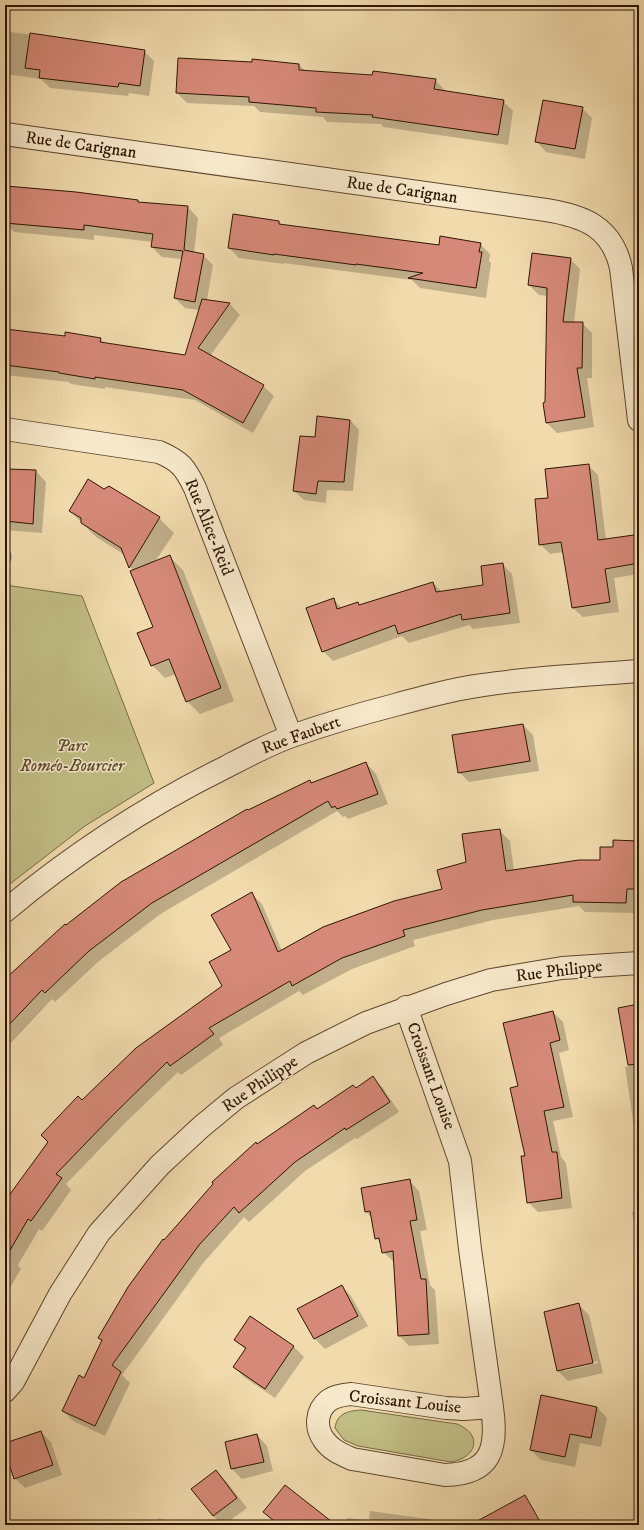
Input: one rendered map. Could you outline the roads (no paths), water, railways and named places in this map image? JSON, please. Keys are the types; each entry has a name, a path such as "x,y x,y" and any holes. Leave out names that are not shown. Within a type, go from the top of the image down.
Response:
{"street":[{"name":"Rue de Carignan","path":"5,134 546,210 569,214 588,221 602,231 612,242 619,255 639,420"},
{"name":"Rue Alice-Reid","path":"5,429 159,452 175,459 187,472 195,488 291,736"},
{"name":"Rue Faubert","path":"5,911 32,888 61,867 130,821 206,776 291,736 357,715 428,696 482,685 639,671"},
{"name":"Rue Philippe","path":"5,1391 13,1382 60,1294 99,1233 160,1165 200,1127 236,1098 306,1053 366,1023 406,1007 491,980 526,973 562,968 639,963"},
{"name":"Croissant Louise","path":"406,1007 460,1162 470,1249 492,1407 494,1423 494,1438 488,1456 482,1465 472,1472 460,1475 434,1474 352,1459 338,1453 327,1444 319,1432 317,1422 320,1410 328,1401 340,1395 351,1394 446,1408 464,1409 492,1407"}],"park label":[{"name":"Parc Roméo-Bourcier","path":"72,756"}]}
